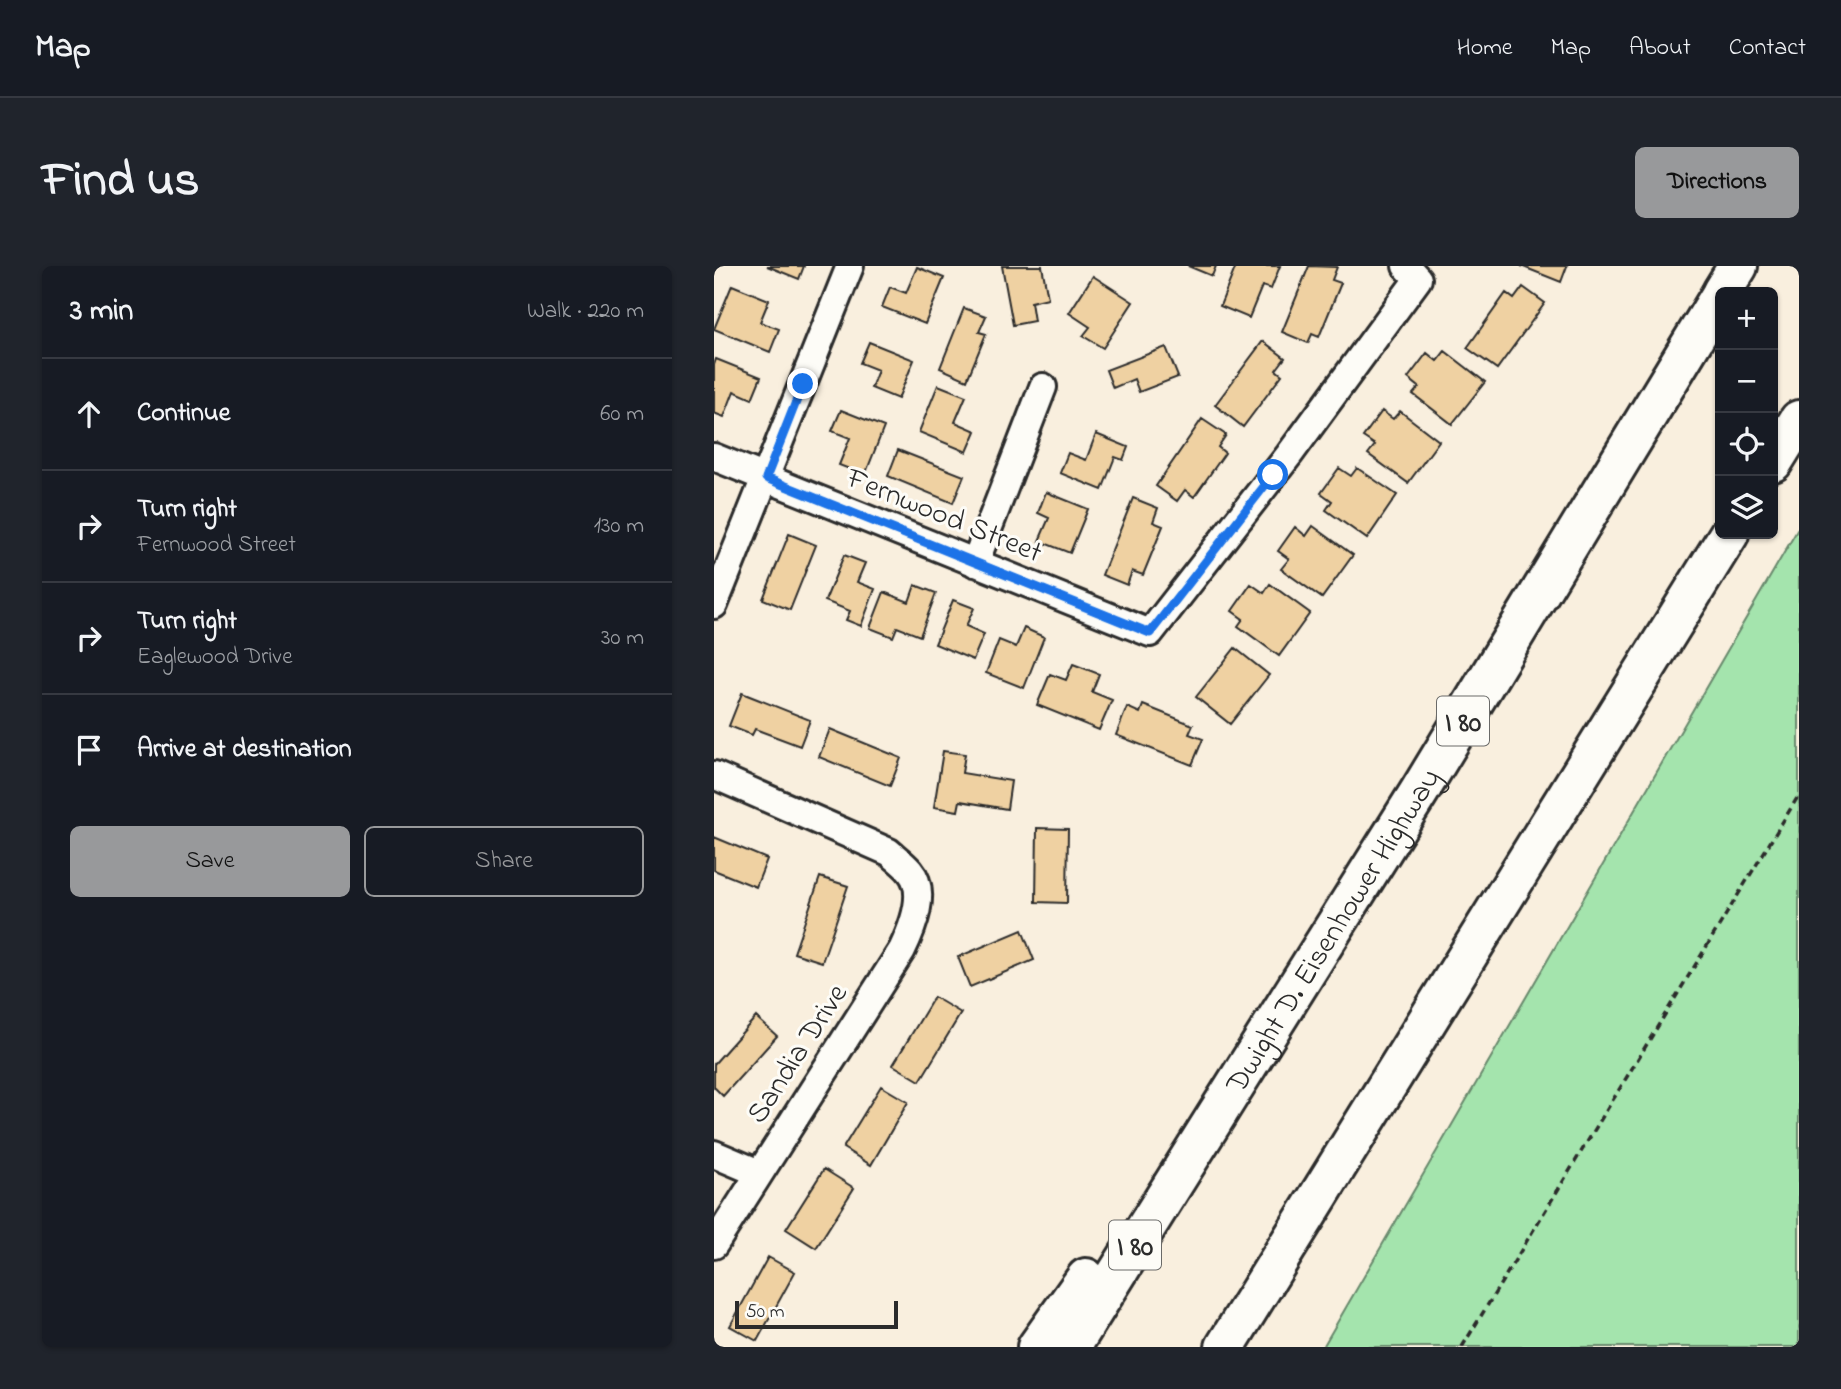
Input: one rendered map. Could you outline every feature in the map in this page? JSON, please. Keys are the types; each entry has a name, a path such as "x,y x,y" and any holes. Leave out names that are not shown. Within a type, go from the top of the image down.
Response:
{"highway":[{"name":"Dwight D. Eisenhower Highway","path":"1725,287 1738,266"},
{"name":"Dwight D. Eisenhower Highway","path":"1071,1347 1419,792 1715,304"},
{"path":"1778,454 1799,420"},
{"path":"1226,1347 1726,539"},
{"path":"1037,1347 1129,1218 1198,1142"}],"street":[{"path":"714,605 850,266"},
{"name":"Fernwood Street","path":"714,457 1150,633 1289,455 1412,273"},
{"path":"975,563 1043,387"},
{"name":"Sandia Drive","path":"714,775 889,852 912,872 918,891 915,923 902,950 714,1245"},
{"path":"714,1154 759,1173"}],"path":[{"path":"1462,1347 1799,795"}],"green space":[{"path":"1799,527 1799,1347 1323,1347"}],"building":[{"path":"767,266 804,266 799,279"},
{"path":"1002,266 1042,266 1048,298 1031,302 1034,321 1013,325"},
{"path":"1188,266 1216,266 1212,276"},
{"path":"1236,266 1280,266 1271,289 1262,286 1249,318 1220,306"},
{"path":"1309,266 1337,267 1332,280 1341,283 1319,337 1312,334 1308,343 1282,332"},
{"path":"1521,266 1567,266 1561,282"},
{"path":"917,267 944,278 925,324 882,307 890,287 906,293"},
{"path":"1093,276 1133,302 1103,348 1083,336 1090,327 1069,313"},
{"path":"732,285 769,300 760,322 779,329 770,352 714,329"},
{"path":"1523,287 1545,303 1497,369 1467,348 1506,293 1514,299"},
{"path":"964,308 986,316 979,332 986,334 967,380 940,368"},
{"path":"1263,341 1285,358 1276,370 1282,375 1243,427 1215,405"},
{"path":"869,342 914,360 898,399 871,388 878,370 860,363"},
{"path":"1166,347 1178,377 1139,392 1134,379 1113,388 1106,370"},
{"path":"1445,351 1485,382 1452,424 1413,394 1419,387 1408,378 1427,353 1437,361"},
{"path":"716,359 761,377 752,399 734,391 724,417 714,413"},
{"path":"938,385 966,396 955,422 976,431 967,452 919,432"},
{"path":"841,410 884,427 865,475 839,465 850,438 832,431"},
{"path":"1382,411 1393,419 1400,411 1439,441 1408,483 1368,454 1375,445 1363,437"},
{"path":"1202,419 1226,435 1218,447 1225,453 1194,497 1185,490 1177,501 1156,486"},
{"path":"1096,434 1128,447 1123,460 1115,457 1102,490 1060,473 1068,453 1086,460"},
{"path":"898,450 964,476 953,503 888,476"},
{"path":"1339,468 1351,476 1357,468 1397,495 1367,539 1326,510 1332,501 1321,493"},
{"path":"1046,492 1088,509 1070,553 1039,541 1049,518 1038,513"},
{"path":"1133,498 1158,508 1153,522 1163,526 1143,575 1132,571 1127,585 1102,575"},
{"path":"1313,526 1353,555 1322,598 1281,569 1289,559 1278,551 1295,527 1306,536"},
{"path":"789,534 816,545 790,610 763,599"},
{"path":"844,555 865,563 857,582 875,589 861,626 846,620 850,611 825,601"},
{"path":"1251,584 1264,593 1270,584 1310,613 1279,656 1238,626 1243,619 1232,611"},
{"path":"915,585 936,593 920,636 897,627 893,637 870,628 884,592 909,602"},
{"path":"953,600 974,608 966,626 984,634 973,660 935,644"},
{"path":"1024,628 1044,637 1024,688 986,673 999,640 1016,647"},
{"path":"1235,648 1269,675 1230,724 1196,697"},
{"path":"1073,664 1099,674 1092,692 1112,700 1099,730 1037,705 1050,674 1066,680"},
{"path":"742,693 810,720 800,746 755,729 752,735 729,726"},
{"path":"1143,705 1193,725 1189,734 1203,739 1192,765 1116,735 1127,707 1140,713"},
{"path":"830,729 901,758 890,786 819,757"},
{"path":"943,751 965,754 962,773 1011,781 1007,809 960,801 958,811 934,807"},
{"path":"1037,828 1068,829 1067,903 1036,902"},
{"path":"714,837 767,859 756,887 714,870"},
{"path":"820,877 848,886 822,962 794,953"},
{"path":"1022,930 1034,960 970,987 958,957"},
{"path":"934,997 961,1013 920,1081 893,1065"},
{"path":"756,1017 777,1036 723,1096 714,1087 714,1064"},
{"path":"881,1086 908,1102 871,1165 843,1148"},
{"path":"824,1169 854,1188 816,1248 786,1229"},
{"path":"768,1257 795,1272 757,1341 730,1326"}],"route":[{"path":"803,384 766,478 1150,633 1273,475"}]}
